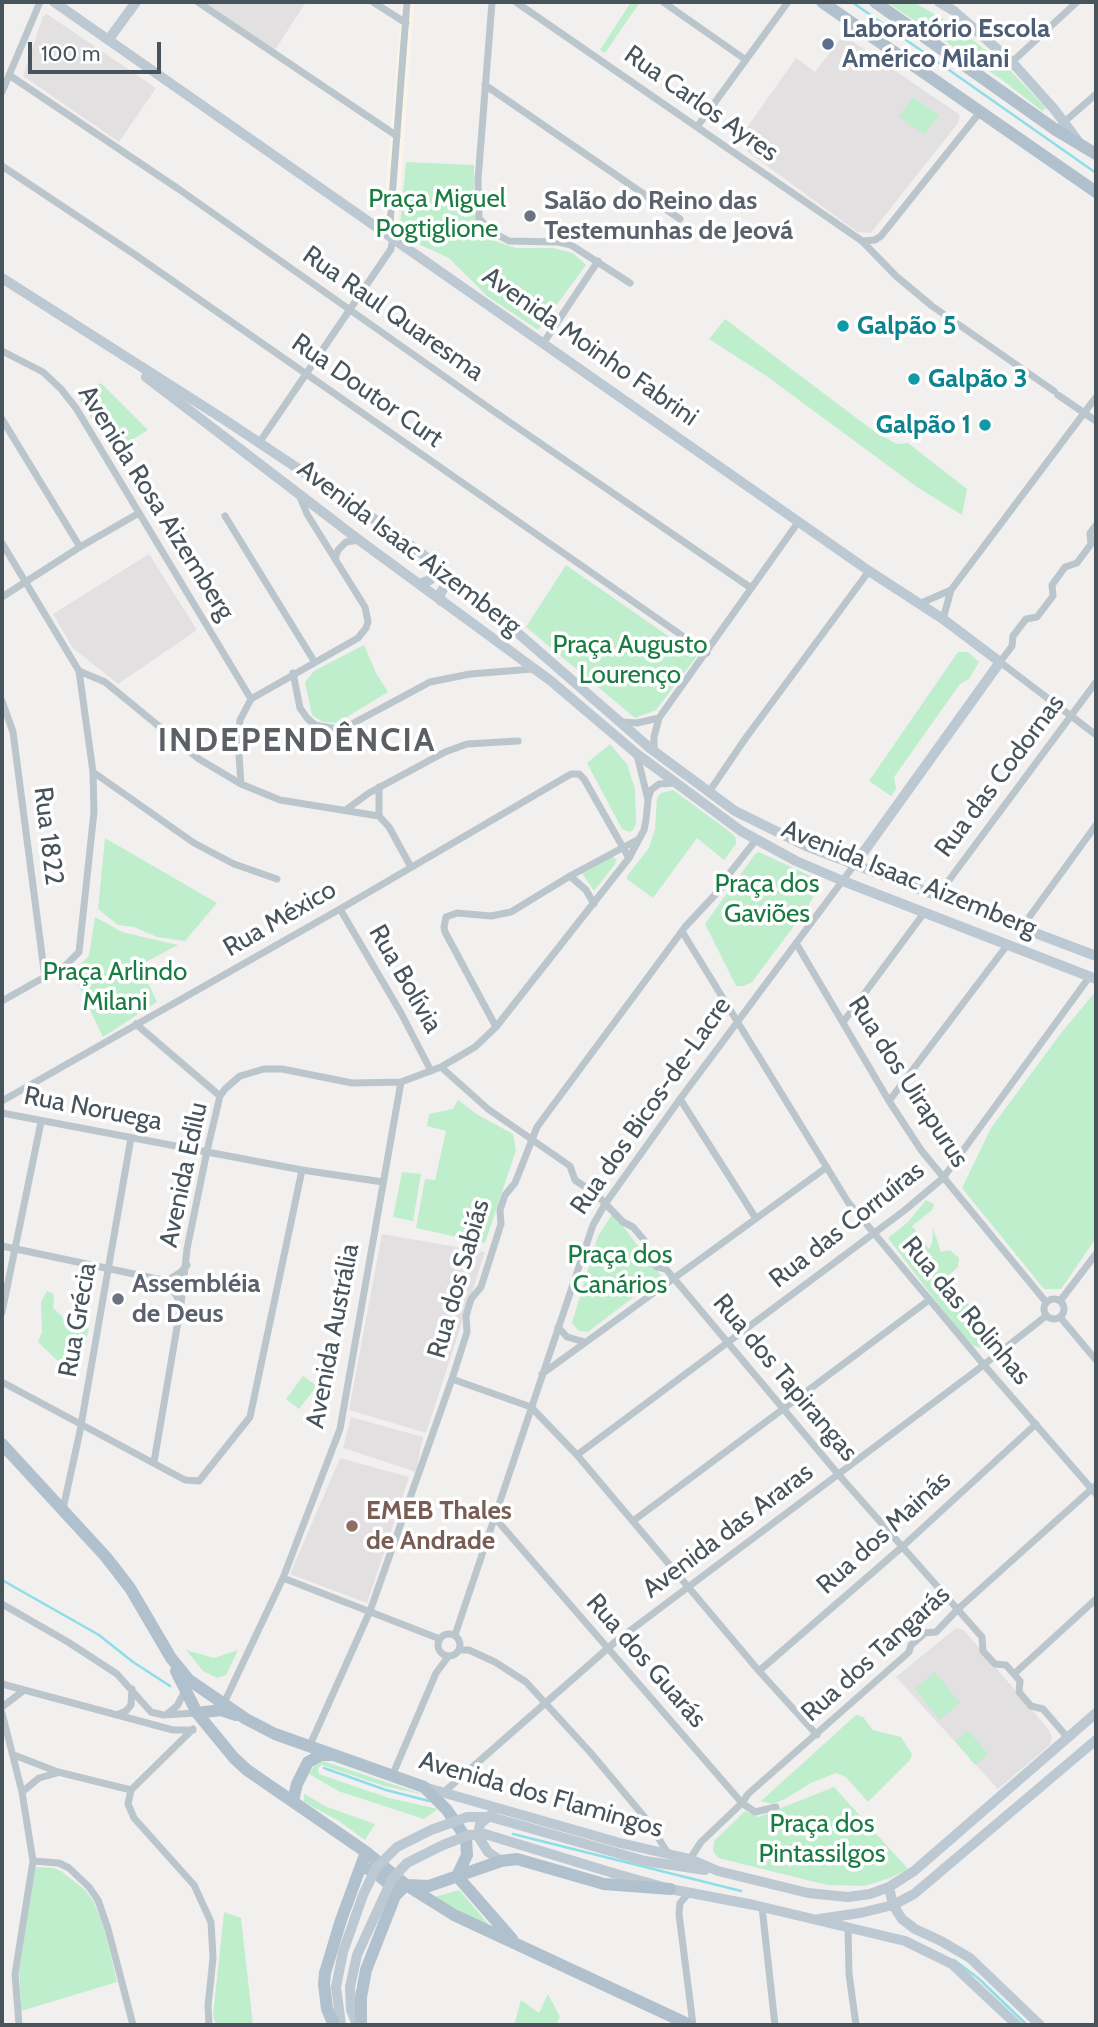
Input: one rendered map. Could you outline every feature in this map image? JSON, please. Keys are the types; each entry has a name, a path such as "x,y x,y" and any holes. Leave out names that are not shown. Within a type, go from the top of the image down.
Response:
{"main road":[{"path":"822,2 1096,192"},
{"path":"875,2 1060,126 1096,154"},
{"path":"2,1444 106,1557 130,1588 187,1685 201,1717 225,1749 247,1770 366,1852 406,1885 454,1915 692,2025"},
{"name":"Avenida dos Flamingos","path":"187,1685 224,1703 246,1719 275,1734 424,1787"},
{"path":"201,1717 223,1711 246,1719"},
{"path":"293,1801 308,1762 321,1755 337,1755"},
{"path":"424,1787 447,1810 466,1838 467,1855 457,1876"},
{"path":"334,2025 327,2009 325,1973 366,1852"},
{"path":"359,2025 366,1970 395,1896 406,1885 429,1886 501,1861 517,1859 604,1884 670,1889"},
{"path":"360,1869 372,1870 388,1883 395,1896"},
{"path":"457,1876 520,1946"}],"street":[{"path":"2,92 40,2"},
{"name":"Avenida Moinho Fabrini","path":"54,2 869,571 943,619 1096,735"},
{"path":"109,39 136,2"},
{"path":"198,2 397,136"},
{"path":"373,2 405,23"},
{"path":"259,443 391,249 393,238 390,224 407,2"},
{"path":"492,2 477,207 479,218 495,236 509,241 558,242 571,245 630,283"},
{"name":"Rua Carlos Ayres","path":"516,2 862,241 932,306 1096,421"},
{"path":"663,2 746,60"},
{"path":"697,127 788,2"},
{"path":"939,2 954,11 1012,62 1060,126 1096,94"},
{"path":"954,11 964,2"},
{"path":"1012,62 1077,2"},
{"name":"Rua Raul Quaresma","path":"9,75 751,588"},
{"path":"485,85 680,219"},
{"path":"862,241 875,240 881,236 980,112"},
{"name":"Rua Doutor Curt","path":"2,166 134,254 707,653"},
{"path":"544,342 598,261"},
{"name":"Avenida Isaac Aizemberg","path":"2,278 383,524 457,580 654,751 735,811 806,846 1096,956"},
{"name":"Avenida Isaac Aizemberg","path":"111,349 299,495 534,669 637,754 755,839 796,861 843,881 1093,977"},
{"name":"Avenida Rosa Aizemberg","path":"2,351 43,372 76,408 251,699"},
{"path":"943,619 951,590 1096,397"},
{"path":"2,419 80,547"},
{"path":"240,784 237,740 240,720 251,699 358,638 368,622 365,607 307,514 299,495"},
{"path":"2,597 139,513"},
{"path":"225,516 314,661"},
{"path":"654,751 659,718 799,521"},
{"path":"1000,662 1012,646 1013,636 1026,619 1037,617 1052,596 1052,585 1065,566 1077,563 1091,544 1090,533 1096,525"},
{"path":"335,559 342,545 359,540"},
{"path":"2,543 79,671 93,772 94,829 81,946 71,962 2,1001"},
{"path":"419,584 430,580 436,564"},
{"path":"709,792 869,571"},
{"path":"441,601 440,594 445,586 457,580"},
{"path":"919,604 951,590"},
{"name":"Rua dos Bicos-de-Lacre","path":"455,1635 585,1244 605,1204 843,881 1000,662"},
{"path":"293,673 300,708 307,718 315,725 337,729 430,682 470,674 534,669"},
{"path":"79,671 105,682 198,759 240,784 280,800 379,816 389,827 411,867"},
{"name":"Rua das Codornas","path":"938,895 1096,682"},
{"name":"Rua 1822","path":"2,701 13,732 45,978"},
{"path":"621,722 637,723 659,718"},
{"path":"347,809 379,788 456,747 478,742 518,741"},
{"name":"Avenida Edilu","path":"154,1462 181,1304 187,1249 220,1096 240,1076 264,1069 282,1069 352,1083 401,1082 441,1067 475,1047 495,1027 629,858 646,820 648,800 637,754"},
{"path":"93,772 194,843 234,864 277,879"},
{"name":"Rua México","path":"2,1101 571,774 579,774 584,779 622,847"},
{"path":"648,800 651,790 659,784 676,783"},
{"path":"379,788 379,816"},
{"path":"1022,927 1096,825"},
{"path":"495,1027 445,932 446,917 457,913 491,916 511,912 639,839"},
{"name":"Rua dos Sabiás","path":"310,1745 370,1611 452,1379 467,1332 468,1307 481,1287 501,1223 500,1210 505,1195 515,1183 532,1140 547,1110 696,914 725,884 729,874 755,839"},
{"path":"796,861 802,860 806,855 806,846"},
{"path":"622,847 629,858"},
{"path":"570,876 586,890 594,904"},
{"name":"Rua Bolívia","path":"340,909 401,1013 431,1071"},
{"path":"844,1021 925,913"},
{"name":"Rua das Rolinhas","path":"683,933 848,1202 984,1365 1095,1489"},
{"name":"Rua dos Uirapurus","path":"796,943 889,1101 943,1178 1046,1302"},
{"path":"889,1101 1009,944"},
{"name":"Rua das Corruíras","path":"577,1455 905,1210 943,1178 1093,977"},
{"path":"136,1024 220,1096"},
{"name":"Rua dos Tapirangas","path":"441,1067 488,1109 569,1166 575,1180 623,1222 633,1227 644,1241 646,1253 657,1267 666,1269 838,1475 982,1637 983,1651 995,1664 1006,1665 1020,1681 1019,1692 1031,1706 1043,1709 1068,1738"},
{"name":"Avenida Austrália","path":"224,1703 283,1578 340,1429 401,1082"},
{"path":"680,1099 755,1217"},
{"name":"Rua Noruega","path":"2,1113 302,1170 383,1182"},
{"path":"2,1312 41,1122"},
{"name":"Rua Grécia","path":"63,1510 81,1424 131,1138"},
{"path":"542,1374 827,1167"},
{"path":"2,1382 185,1480 199,1481 250,1417 302,1170"},
{"path":"2,1246 167,1281 187,1265"},
{"path":"1060,1301 1096,1254"},
{"path":"167,1281 181,1304"},
{"path":"1054,1299 1060,1301 1064,1307 1060,1317 1051,1319 1046,1316 1046,1302 1054,1299"},
{"path":"633,1521 929,1300"},
{"name":"Avenida das Araras","path":"444,1792 607,1648 1046,1316"},
{"path":"1060,1317 1096,1360"},
{"path":"558,1327 567,1337 585,1342"},
{"path":"452,1379 531,1407 577,1455 759,1671 817,1735"},
{"name":"Rua dos Mainás","path":"759,1671 902,1547 1036,1424"},
{"name":"Rua dos Tangarás","path":"690,1859 706,1836 798,1748 817,1735 909,1652 911,1645 925,1633 936,1632 958,1609 1095,1489"},
{"name":"Rua dos Guarás","path":"495,1518 742,1803"},
{"path":"283,1578 440,1639"},
{"path":"1014,1674 1096,1599"},
{"path":"2,1604 94,1658 132,1689 151,1712 201,1717 192,1730 131,1790 128,1804 134,1818 194,1885 211,1923 213,1958 208,2006 209,2025"},
{"path":"392,1776 436,1673 448,1657 460,1650 461,1643 455,1635 445,1635 440,1639 439,1650 448,1657"},
{"path":"460,1650 468,1650 514,1674 546,1703 647,1820 669,1854"},
{"path":"2,1684 173,1730 192,1730"},
{"path":"167,1714 177,1706 187,1685"},
{"path":"115,1715 124,1712 131,1705 132,1689"},
{"path":"2,1707 23,1691"},
{"path":"2,1713 22,1792 33,1861 15,1974 19,2025"},
{"path":"1040,2025 982,1968 941,1941 907,1924 894,1905 892,1885 914,1871 1096,1713"},
{"path":"816,1919 894,1905 922,1887 1096,1740"},
{"path":"14,1755 58,1772 131,1790"},
{"path":"22,1792 39,1778 58,1772"},
{"name":"Avenida dos Flamingos","path":"424,1787 620,1843 690,1859 718,1871 808,1893 833,1896 870,1894 892,1885"},
{"path":"742,1803 755,1812 776,1807"},
{"path":"501,1861 483,1847 478,1830 484,1819 494,1813 509,1810"},
{"path":"341,2025 336,1987 343,1952 372,1876 383,1860 397,1847 431,1830 467,1817 491,1817 645,1861 718,1871"},
{"path":"359,2025 351,2010 350,1987 357,1955 392,1880 407,1863 469,1835 494,1835 670,1889 762,1907 905,1941 952,1964 1017,2025"},
{"path":"33,1861 59,1863 69,1868 89,1887 97,1900 108,1929 133,2025"},
{"path":"689,1893 680,1903 679,1914 692,2025"},
{"path":"762,1907 775,2025"},
{"path":"848,1928 849,1974 856,2025"}],"shaded area":[{"path":"205,2 306,2 275,50"},
{"path":"402,2 414,2 398,224 383,217"},
{"path":"47,14 156,88 119,142 23,76 43,16"},
{"path":"843,35 960,115 958,123 871,233 857,232 747,151 749,144 741,136 796,58 815,72"},
{"path":"149,554 197,630 118,684 73,648 53,614"},
{"path":"382,1234 485,1252 426,1433 349,1410"},
{"path":"351,1417 423,1437 416,1472 343,1448"},
{"name":"EMEB Thales de Andrade","path":"340,1458 409,1477 367,1603 290,1574"},
{"path":"956,1628 964,1630 1052,1737 1050,1745 998,1789 896,1677"}],"green space":[{"path":"631,2 640,2 605,53 600,50"},
{"path":"887,2 913,2 954,25 1008,68 1046,108 1042,111 1001,79"},
{"path":"913,97 939,115 924,135 899,116"},
{"name":"Praça Miguel Pogtiglione","path":"406,162 474,165 474,213 488,236 516,248 553,248 573,253 586,265 538,330 487,296 449,258 399,235"},
{"path":"725,319 875,432 897,444 908,443 967,489 962,515 917,487 765,375 709,339"},
{"path":"101,383 148,430 112,452 80,400 84,393"},
{"name":"Praça Augusto Lourenço","path":"566,565 697,656 656,710 635,718 526,627"},
{"path":"364,645 388,692 337,723 323,722 312,715 305,682 314,671"},
{"path":"958,652 968,652 979,662 969,679 960,684 894,777 896,789 891,796 869,781"},
{"path":"610,744 627,764 635,789 636,824 630,832 622,829 587,763"},
{"path":"673,790 730,832 736,838 736,844 724,860 697,838 653,898 627,879 627,876 649,848 655,829 657,798 661,793"},
{"path":"105,838 217,903 185,941 157,937 134,927 118,925 98,909"},
{"name":"Praça dos Gaviões","path":"759,852 819,880 819,886 806,910 752,982 736,986 705,924"},
{"path":"613,856 615,864 594,891 582,873"},
{"name":"Praça Arlindo Milani","path":"95,917 122,932 178,945 140,965 157,1002 103,1037 72,972 89,956"},
{"path":"1096,991 1096,1238 1061,1289 1044,1289 962,1188 991,1128 1061,1033"},
{"path":"458,1100 478,1115 513,1134 516,1150 485,1243 416,1228 425,1179 435,1180 446,1131 427,1126 429,1114 453,1109"},
{"path":"402,1172 421,1174 413,1221 393,1217"},
{"path":"926,1200 934,1204 932,1210 912,1226 929,1249 933,1228 941,1252 950,1250 959,1258 958,1267 948,1276 979,1319 981,1348 972,1345 960,1333 888,1238 908,1222"},
{"name":"Praça dos Canários","path":"613,1213 661,1276 588,1332 579,1331 572,1323 598,1236"},
{"path":"47,1291 54,1294 53,1308 62,1316 67,1328 89,1328 81,1361 65,1368 38,1342 42,1332 41,1302"},
{"path":"303,1376 317,1386 299,1409 286,1399"},
{"path":"186,1650 214,1658 238,1650 226,1675 217,1678 203,1671"},
{"path":"935,1672 960,1703 940,1720 915,1689"},
{"path":"856,1715 863,1717 873,1730 901,1737 912,1754 910,1760 868,1802 846,1777 836,1773 772,1804 761,1801"},
{"path":"968,1730 988,1754 975,1765 955,1741"},
{"path":"317,1761 425,1795 384,1786 322,1765 318,1768 319,1774 389,1798 438,1809 424,1819 338,1791 309,1774"},
{"name":"Praça dos Pintassilgos","path":"834,1787 908,1869 864,1886 827,1885 718,1858 713,1851 714,1841 745,1811 758,1817"},
{"path":"304,1794 327,1807 375,1824 365,1840 339,1821 304,1802"},
{"path":"35,1867 61,1871 85,1890 94,1902 104,1928 117,1982 21,2011 19,1970"},
{"path":"459,1890 495,1932 434,1897"},
{"path":"224,1912 241,1918 253,2025 216,2025 213,2016"},
{"path":"548,1994 560,2017 556,2025 514,2025 521,2000 539,2013"}],"waterway":[{"path":"852,2 1096,173"},
{"path":"2,1580 99,1635 170,1686"},
{"path":"324,1768 386,1790 429,1801"},
{"path":"513,1834 741,1891"},
{"path":"954,1960 978,1978 1027,2025"}],"place":[{"name":"Laboratório Escola Américo Milani","path":"828,44"},
{"name":"Salão do Reino das Testemunhas de Jeová","path":"530,216"},
{"name":"Galpão 5","path":"843,326"},
{"name":"Galpão 3","path":"914,379"},
{"name":"Galpão 1","path":"985,425"},
{"name":"Assembléia de Deus","path":"118,1299"},
{"name":"EMEB Thales de Andrade","path":"352,1526"}],"district":[{"name":"INDEPENDÊNCIA","path":"297,741"}]}
